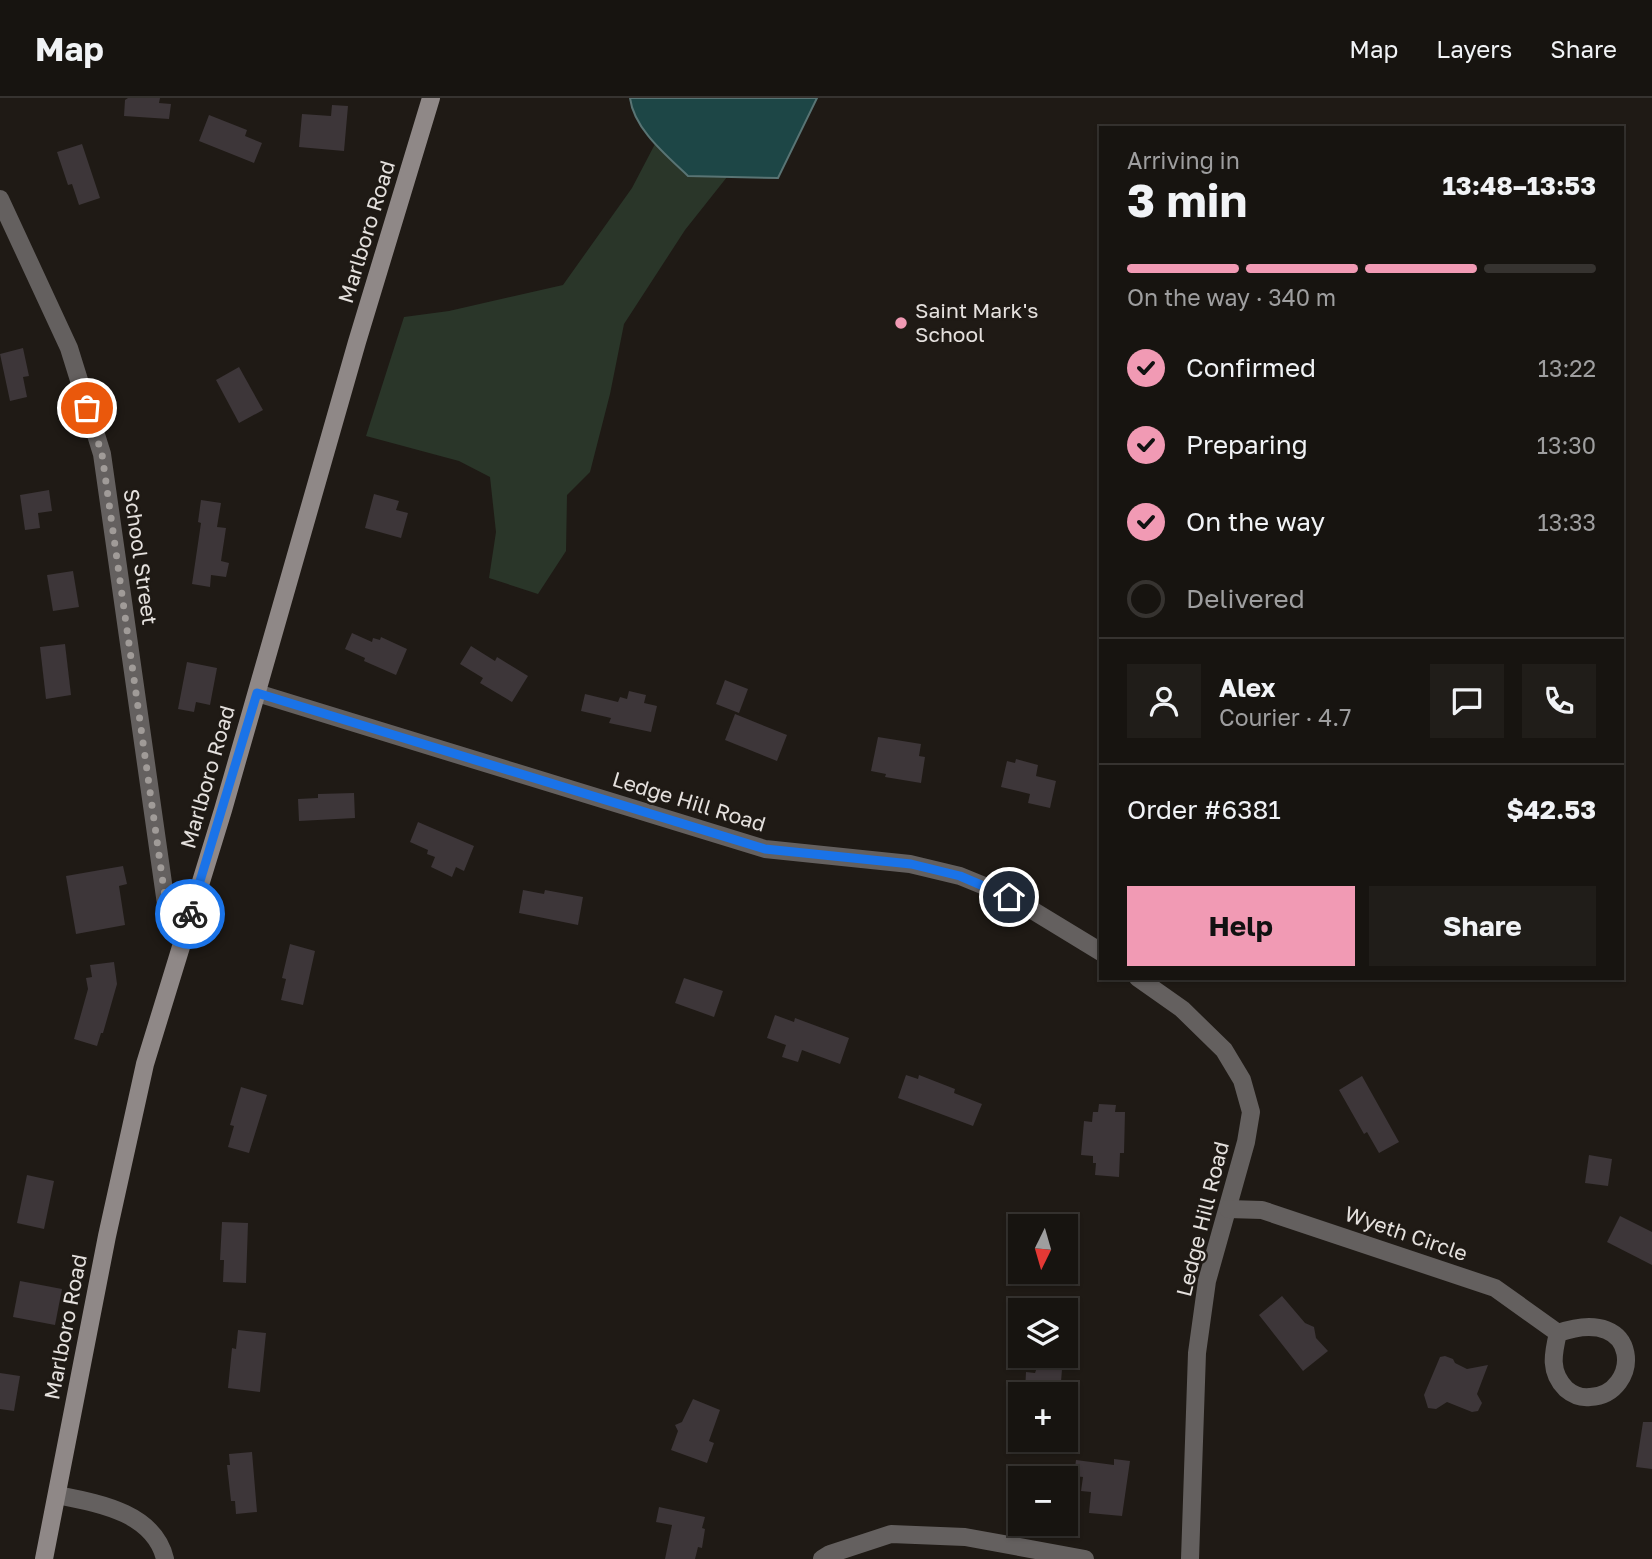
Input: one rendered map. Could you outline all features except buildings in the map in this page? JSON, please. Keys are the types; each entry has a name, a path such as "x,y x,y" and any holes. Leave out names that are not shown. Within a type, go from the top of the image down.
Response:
{"main road":[{"name":"Marlboro Road","path":"44,1559 134,1106 431,98"}],"street":[{"name":"School Street","path":"0,199 69,348 102,454 166,904 183,936"},
{"name":"Ledge Hill Road","path":"257,693 765,849 909,863 960,876 1009,897 1099,952"},
{"name":"Ledge Hill Road","path":"1141,980 1182,1009 1224,1050 1242,1080 1251,1112 1228,1209 1207,1281 1197,1353 1190,1559"},
{"name":"Wyeth Circle","path":"1228,1209 1262,1210 1495,1288 1558,1333"},
{"path":"1591,1325 1604,1327 1615,1333 1623,1345 1626,1360 1623,1378 1614,1389 1600,1397 1585,1397 1572,1394 1559,1382 1553,1368 1553,1352 1558,1333 1591,1325"},
{"path":"57,1495 102,1504 141,1522 162,1546 165,1559"},
{"path":"822,1559 891,1534 965,1537 1085,1559"}],"green space":[{"path":"655,144 688,176 727,177 685,230 624,324 590,472 567,495 566,551 538,594 489,578 496,532 490,477 459,461 366,436 404,317 449,311 563,285 632,188"}],"water":[{"path":"630,98 817,98 778,178 688,176 644,131"}],"way so far":[{"path":"87,408 102,454 166,904 183,936 190,914"}],"place":[{"name":"Saint Mark's School","path":"901,323"}],"route":[{"path":"190,914 257,693 765,849 911,864 960,876 1009,897"}]}
